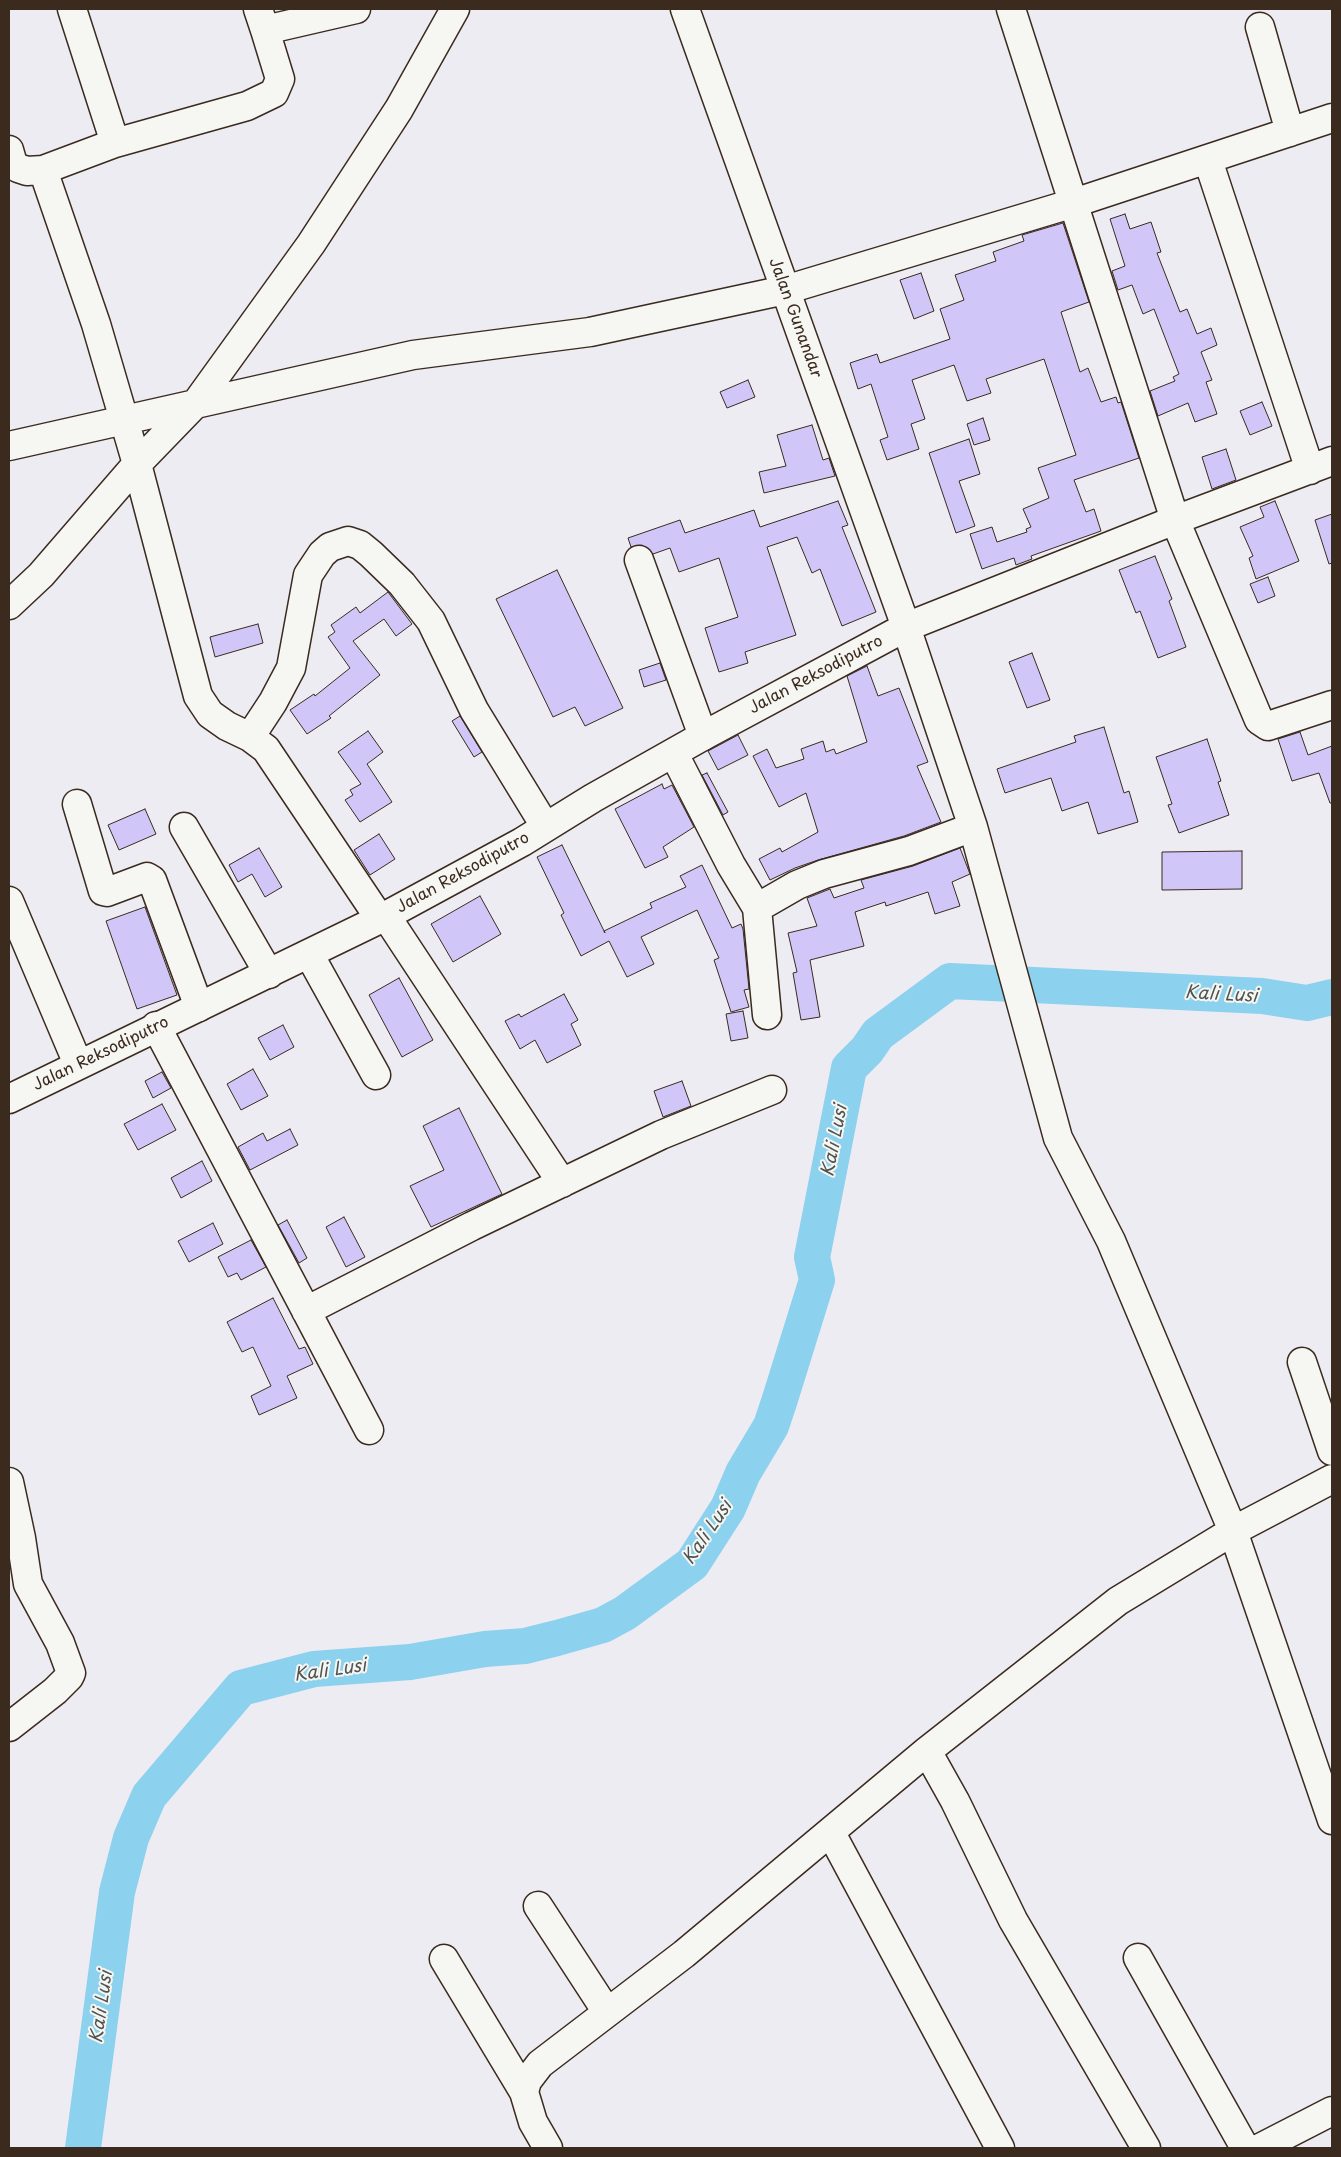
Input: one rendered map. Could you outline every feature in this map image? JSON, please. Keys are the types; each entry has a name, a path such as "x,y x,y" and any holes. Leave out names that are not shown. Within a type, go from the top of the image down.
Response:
{"street":[{"path":"72,9 115,143"},
{"path":"10,159 26,171 43,170 115,143 247,106 274,93 280,79 262,20 356,9"},
{"path":"9,605 41,575 137,464 197,402 311,244 399,109 455,9"},
{"name":"Jalan Gunandar","path":"685,9 906,626 973,827 989,892 1058,1138 1111,1241 1233,1531 1327,1791 1332,1820"},
{"path":"1011,9 1175,520 1259,720 1268,726 1332,705"},
{"path":"1260,28 1290,132"},
{"path":"9,446 197,402 298,382 414,355 590,332 785,290 1074,203 1332,118"},
{"path":"1208,160 1321,466"},
{"path":"43,170 79,272 137,464 198,696 210,714 227,726 250,737 266,749 279,766 562,1183"},
{"name":"Jalan Reksodiputro","path":"9,1099 156,1026 269,974 471,871 592,798 906,626 1175,520 1321,466"},
{"path":"250,737 273,702 291,668 308,575 322,554 330,547 348,541 360,545 402,584 431,621 474,710 545,826"},
{"path":"639,560 704,736"},
{"path":"674,754 731,865 757,908 767,1015"},
{"path":"77,804 103,891 107,892 147,877 152,880 199,1007"},
{"path":"184,827 269,974"},
{"path":"757,908 797,885 824,874 909,851 973,827"},
{"path":"9,901 78,1064"},
{"path":"309,954 376,1075"},
{"path":"156,1026 369,1430"},
{"path":"306,1311 472,1226 661,1135 772,1090"},
{"path":"1302,1362 1332,1451"},
{"path":"524,2092 527,2081 540,2064 684,1954 927,1751 1118,1601 1233,1531 1332,1479"},
{"path":"9,1482 28,1584 60,1644 71,1672 69,1677 55,1691 9,1727"},
{"path":"927,1751 956,1800 1013,1920 1146,2148"},
{"path":"831,1832 1000,2148"},
{"path":"538,1906 607,2012"},
{"path":"444,1958 524,2092 537,2144"},
{"path":"1138,1958 1245,2148"},
{"path":"1260,2148 1332,2111"}],"building":[{"path":"1125,214 1130,229 1151,222 1161,252 1157,253 1180,312 1187,309 1197,334 1211,328 1217,345 1201,352 1212,380 1206,382 1217,414 1195,422 1188,403 1158,416 1150,391 1175,381 1173,377 1179,374 1154,309 1143,314 1132,285 1118,290 1112,271 1125,266 1110,219"},
{"path":"1063,223 1089,302 1061,312 1080,372 1088,368 1101,402 1116,397 1118,403 1121,402 1139,458 1074,480 1086,512 1094,509 1101,531 1031,556 1032,559 1016,565 1014,558 982,569 970,534 992,527 997,542 1027,532 1026,529 1031,527 1023,509 1049,498 1038,468 1076,455 1044,359 986,379 991,393 967,401 954,365 912,380 925,419 911,424 919,449 887,460 880,440 888,437 871,384 858,389 850,363 877,354 880,363 950,339 940,309 964,300 955,275 996,261 993,252 1024,241 1022,235"},
{"path":"921,273 934,311 914,319 900,280"},
{"path":"748,380 755,397 727,408 720,392"},
{"path":"1262,402 1272,426 1250,435 1240,411"},
{"path":"983,418 990,440 974,445 967,424"},
{"path":"812,425 823,460 829,458 835,476 764,493 759,472 786,466 777,435"},
{"path":"969,439 980,474 959,481 975,526 956,533 929,453"},
{"path":"1226,449 1236,480 1212,489 1202,457"},
{"path":"838,501 848,525 842,527 876,612 842,626 820,569 812,573 797,537 767,547 796,635 745,652 748,663 719,672 705,628 738,617 719,558 679,572 670,548 653,554 642,545 631,547 628,538 680,520 685,533 754,510 760,527"},
{"path":"1275,501 1299,561 1256,579 1249,558 1253,556 1240,527 1264,517 1260,507"},
{"path":"1332,514 1332,563 1329,564 1315,520"},
{"path":"1155,556 1172,599 1169,601 1186,647 1158,658 1140,611 1136,613 1119,570"},
{"path":"557,570 623,708 585,726 575,707 553,717 496,599"},
{"path":"1268,577 1275,596 1258,603 1250,584"},
{"path":"388,592 412,624 396,636 384,619 353,641 380,675 329,716 331,718 307,734 290,710 314,694 315,696 350,668 328,637 335,632 331,625 356,607 360,613"},
{"path":"258,624 263,643 215,657 210,637"},
{"path":"1032,653 1050,700 1027,708 1009,662"},
{"path":"660,663 666,680 644,687 639,670"},
{"path":"867,666 878,696 899,688 928,762 917,766 941,822 904,836 818,860 770,880 759,859 780,848 782,852 818,832 806,793 779,807 753,756 767,749 776,768 804,759 801,749 823,741 826,752 834,749 836,754 867,742 847,676"},
{"path":"460,716 482,752 474,757 452,721"},
{"path":"1104,727 1124,793 1129,791 1138,822 1098,834 1088,802 1062,811 1051,778 1005,793 997,769 1076,742 1074,736"},
{"path":"368,731 383,752 367,764 392,802 360,822 345,800 353,795 350,790 361,784 338,752"},
{"path":"1300,732 1308,755 1332,746 1332,803 1330,803 1319,773 1292,781 1278,739"},
{"path":"738,735 748,755 718,770 708,751"},
{"path":"1207,739 1221,781 1218,782 1229,815 1179,833 1168,805 1172,804 1156,757"},
{"path":"707,773 728,812 723,815 702,775"},
{"path":"662,784 664,789 672,785 694,827 663,847 668,857 645,868 615,809"},
{"path":"145,809 156,834 119,850 108,825"},
{"path":"379,834 395,859 370,875 354,850"},
{"path":"562,845 604,931 652,908 650,903 686,887 680,876 702,865 732,928 741,924 743,929 749,989 744,990 749,1007 731,1012 714,960 719,958 697,910 641,937 654,964 627,977 609,941 581,956 561,915 564,913 537,857"},
{"path":"259,848 282,887 265,897 252,874 238,882 229,865"},
{"path":"960,848 970,874 952,882 960,906 935,914 928,892 886,906 885,902 855,912 864,946 810,960 820,1017 801,1020 793,973 797,972 788,933 817,926 807,898 830,889 834,898 864,888 861,880 913,866"},
{"path":"1242,851 1242,889 1162,890 1162,852"},
{"path":"480,896 501,934 453,962 431,924"},
{"path":"145,907 177,995 137,1009 106,921"},
{"path":"399,978 433,1040 402,1057 369,995"},
{"path":"564,994 578,1020 571,1024 581,1045 547,1063 535,1040 520,1049 505,1021 519,1014 521,1017"},
{"path":"743,1011 748,1038 731,1041 726,1014"},
{"path":"283,1025 294,1047 270,1060 258,1038"},
{"path":"253,1069 268,1096 241,1110 227,1084"},
{"path":"162,1072 171,1088 153,1098 145,1081"},
{"path":"682,1081 691,1106 663,1117 654,1091"},
{"path":"162,1104 176,1130 138,1150 124,1124"},
{"path":"459,1108 502,1194 431,1227 410,1186 444,1170 423,1126"},
{"path":"290,1129 298,1145 250,1170 238,1147 263,1133 267,1141"},
{"path":"202,1161 212,1181 181,1198 171,1178"},
{"path":"344,1217 365,1257 346,1267 326,1227"},
{"path":"287,1220 307,1258 299,1263 278,1225"},
{"path":"213,1223 223,1244 189,1262 178,1241"},
{"path":"251,1240 266,1267 241,1280 237,1273 228,1277 218,1257"},
{"path":"273,1298 299,1349 305,1347 313,1364 287,1376 297,1398 259,1415 251,1396 271,1386 253,1347 242,1352 227,1322"}],"waterway":[{"name":"Kali Lusi","path":"83,2148 117,1892 131,1838 149,1796 241,1688 314,1669 410,1662 485,1649 525,1646 557,1638 603,1625 625,1613 692,1564 728,1508 743,1473 771,1426 817,1280 812,1257 849,1068 867,1050 878,1034 950,981 1262,996 1307,1003 1332,997"}]}
